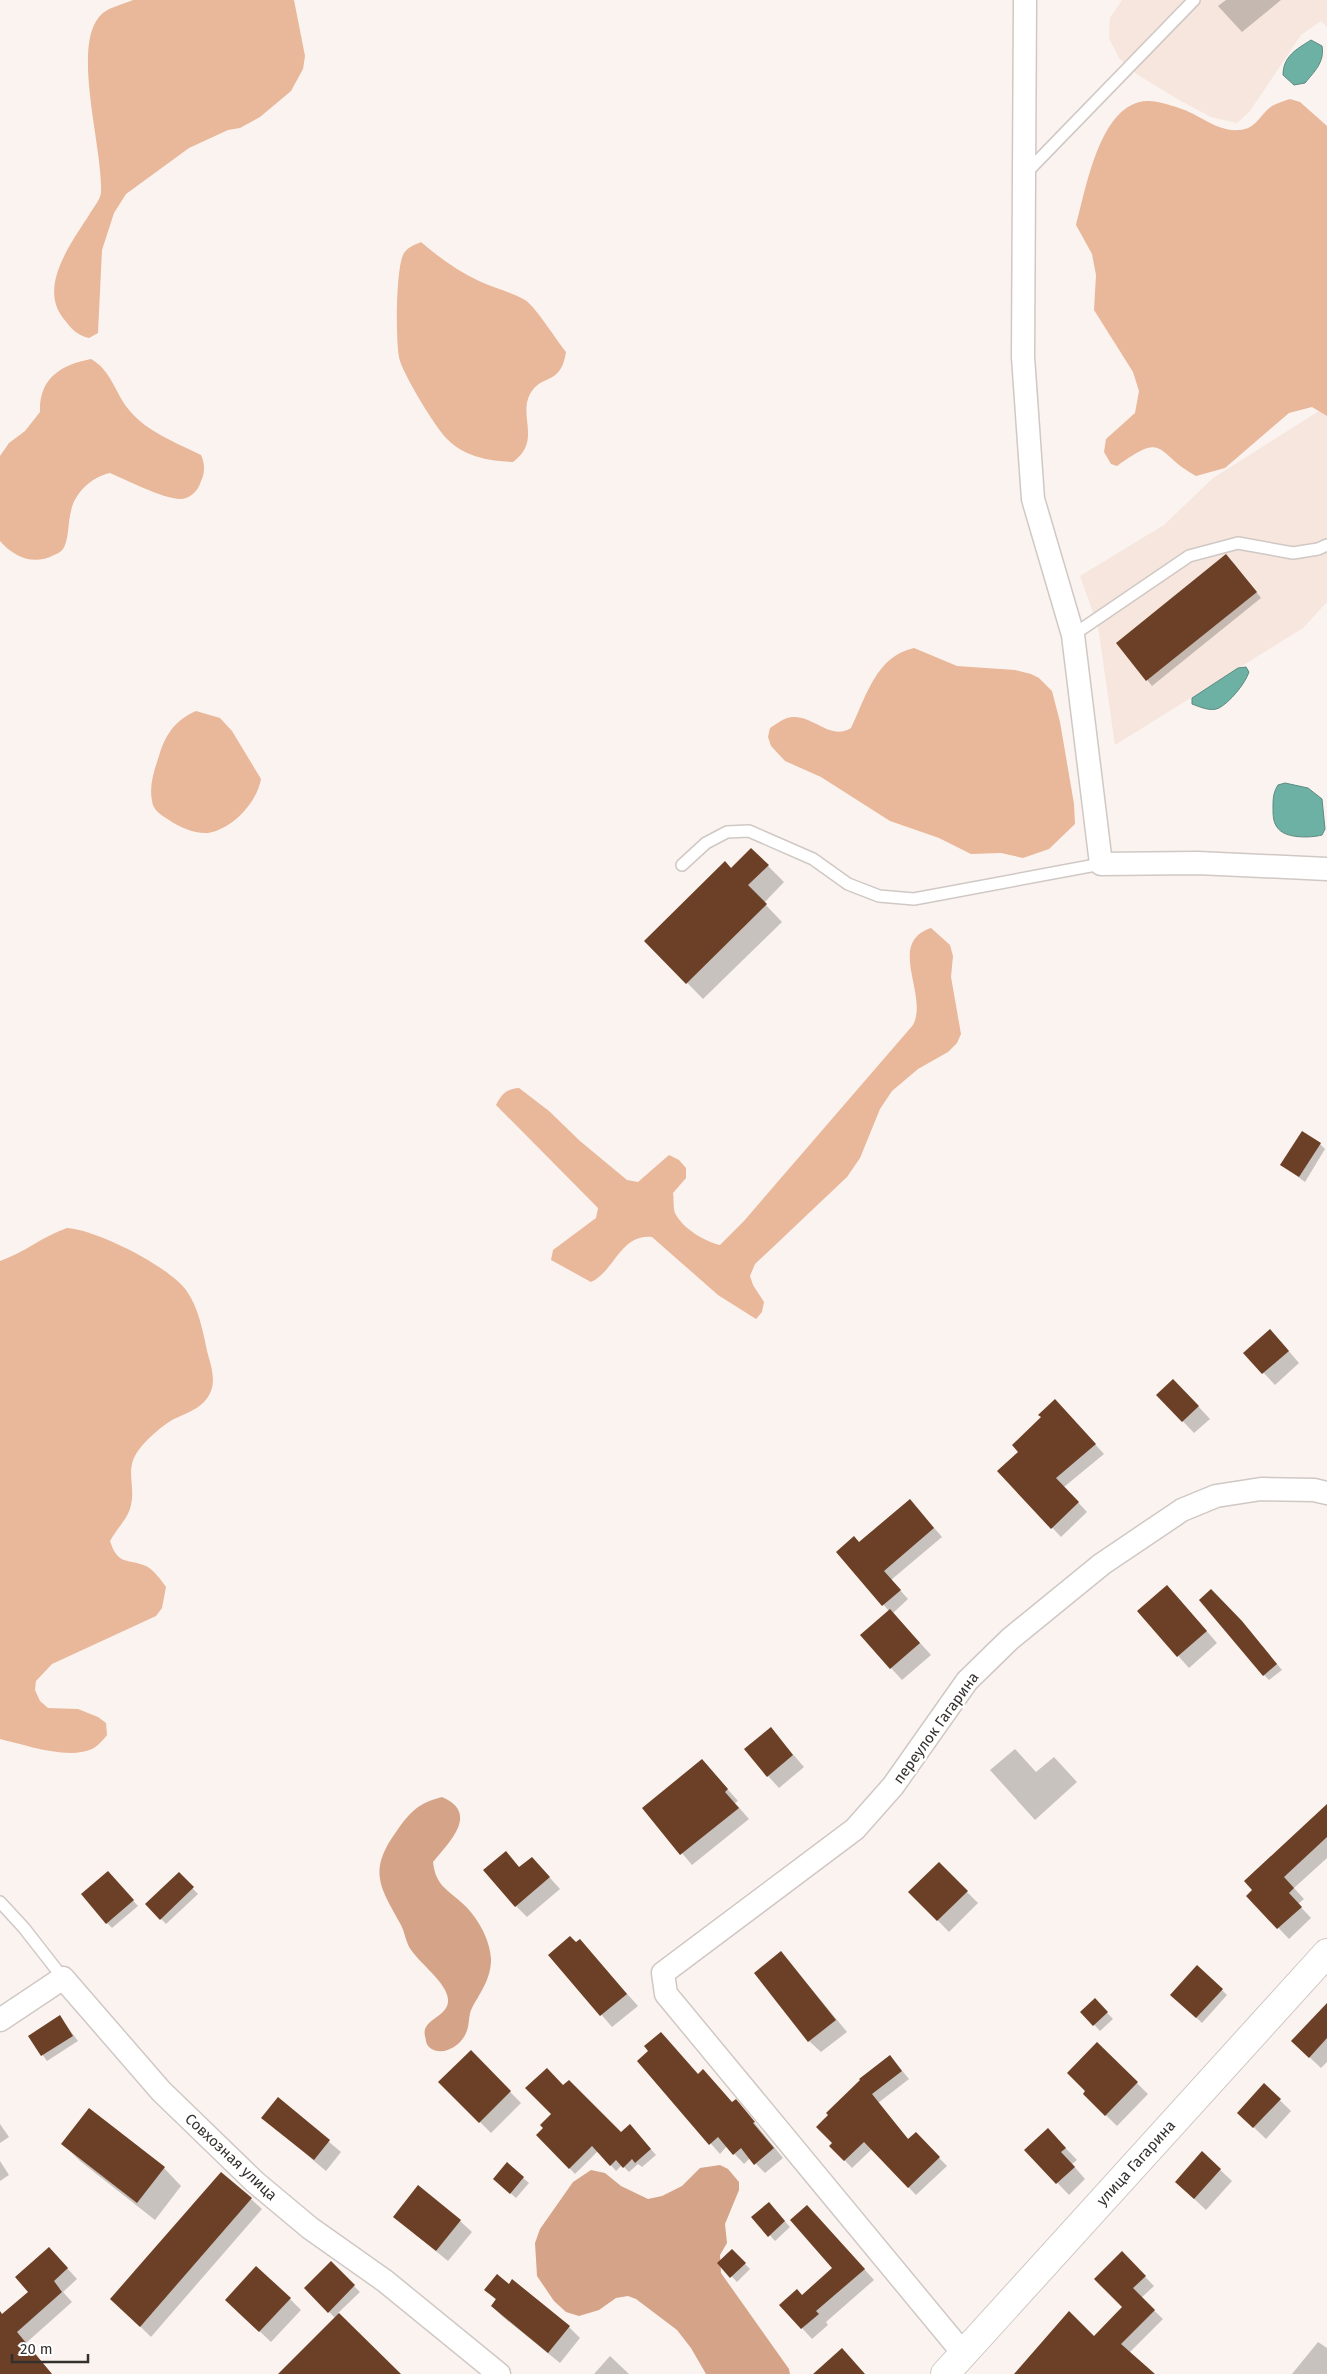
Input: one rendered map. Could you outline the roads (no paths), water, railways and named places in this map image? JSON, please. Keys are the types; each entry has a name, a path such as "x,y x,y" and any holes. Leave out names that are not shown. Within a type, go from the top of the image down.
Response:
{"main road":[{"name":"улица Гагарина","path":"945,2374 1327,1953"}],"street":[{"path":"1025,0 1023,357 1033,499 1073,635 1101,864 1198,863 1327,869"},
{"name":"переулок Гагарина","path":"963,2353 666,1994 662,1973 855,1829 893,1786 967,1681 1010,1639 1102,1564 1182,1510 1216,1496 1260,1489 1314,1490 1327,1493"},
{"path":"0,2020 63,1978"},
{"name":"Совхозная улица","path":"63,1978 161,2091 255,2182 310,2228 385,2281 499,2374"}],"lane":[{"path":"1024,174 1194,0"},
{"path":"1073,635 1189,556 1238,543 1293,553 1318,549 1327,545"},
{"path":"682,865 706,843 727,832 749,831 814,859 848,884 879,896 914,899 1101,864"},
{"name":"Совхозная улица","path":"0,1902 24,1928 63,1978"}],"water":[{"path":"1311,40 1322,46 1322,57 1315,71 1305,83 1294,85 1283,75 1285,63 1292,54"},
{"path":"1246,667 1249,672 1241,687 1219,708 1206,709 1192,704 1192,698 1238,668"},
{"path":"1285,783 1308,788 1322,799 1325,829 1322,835 1311,837 1291,836 1280,831 1277,827 1273,815 1274,796 1278,785"}]}
